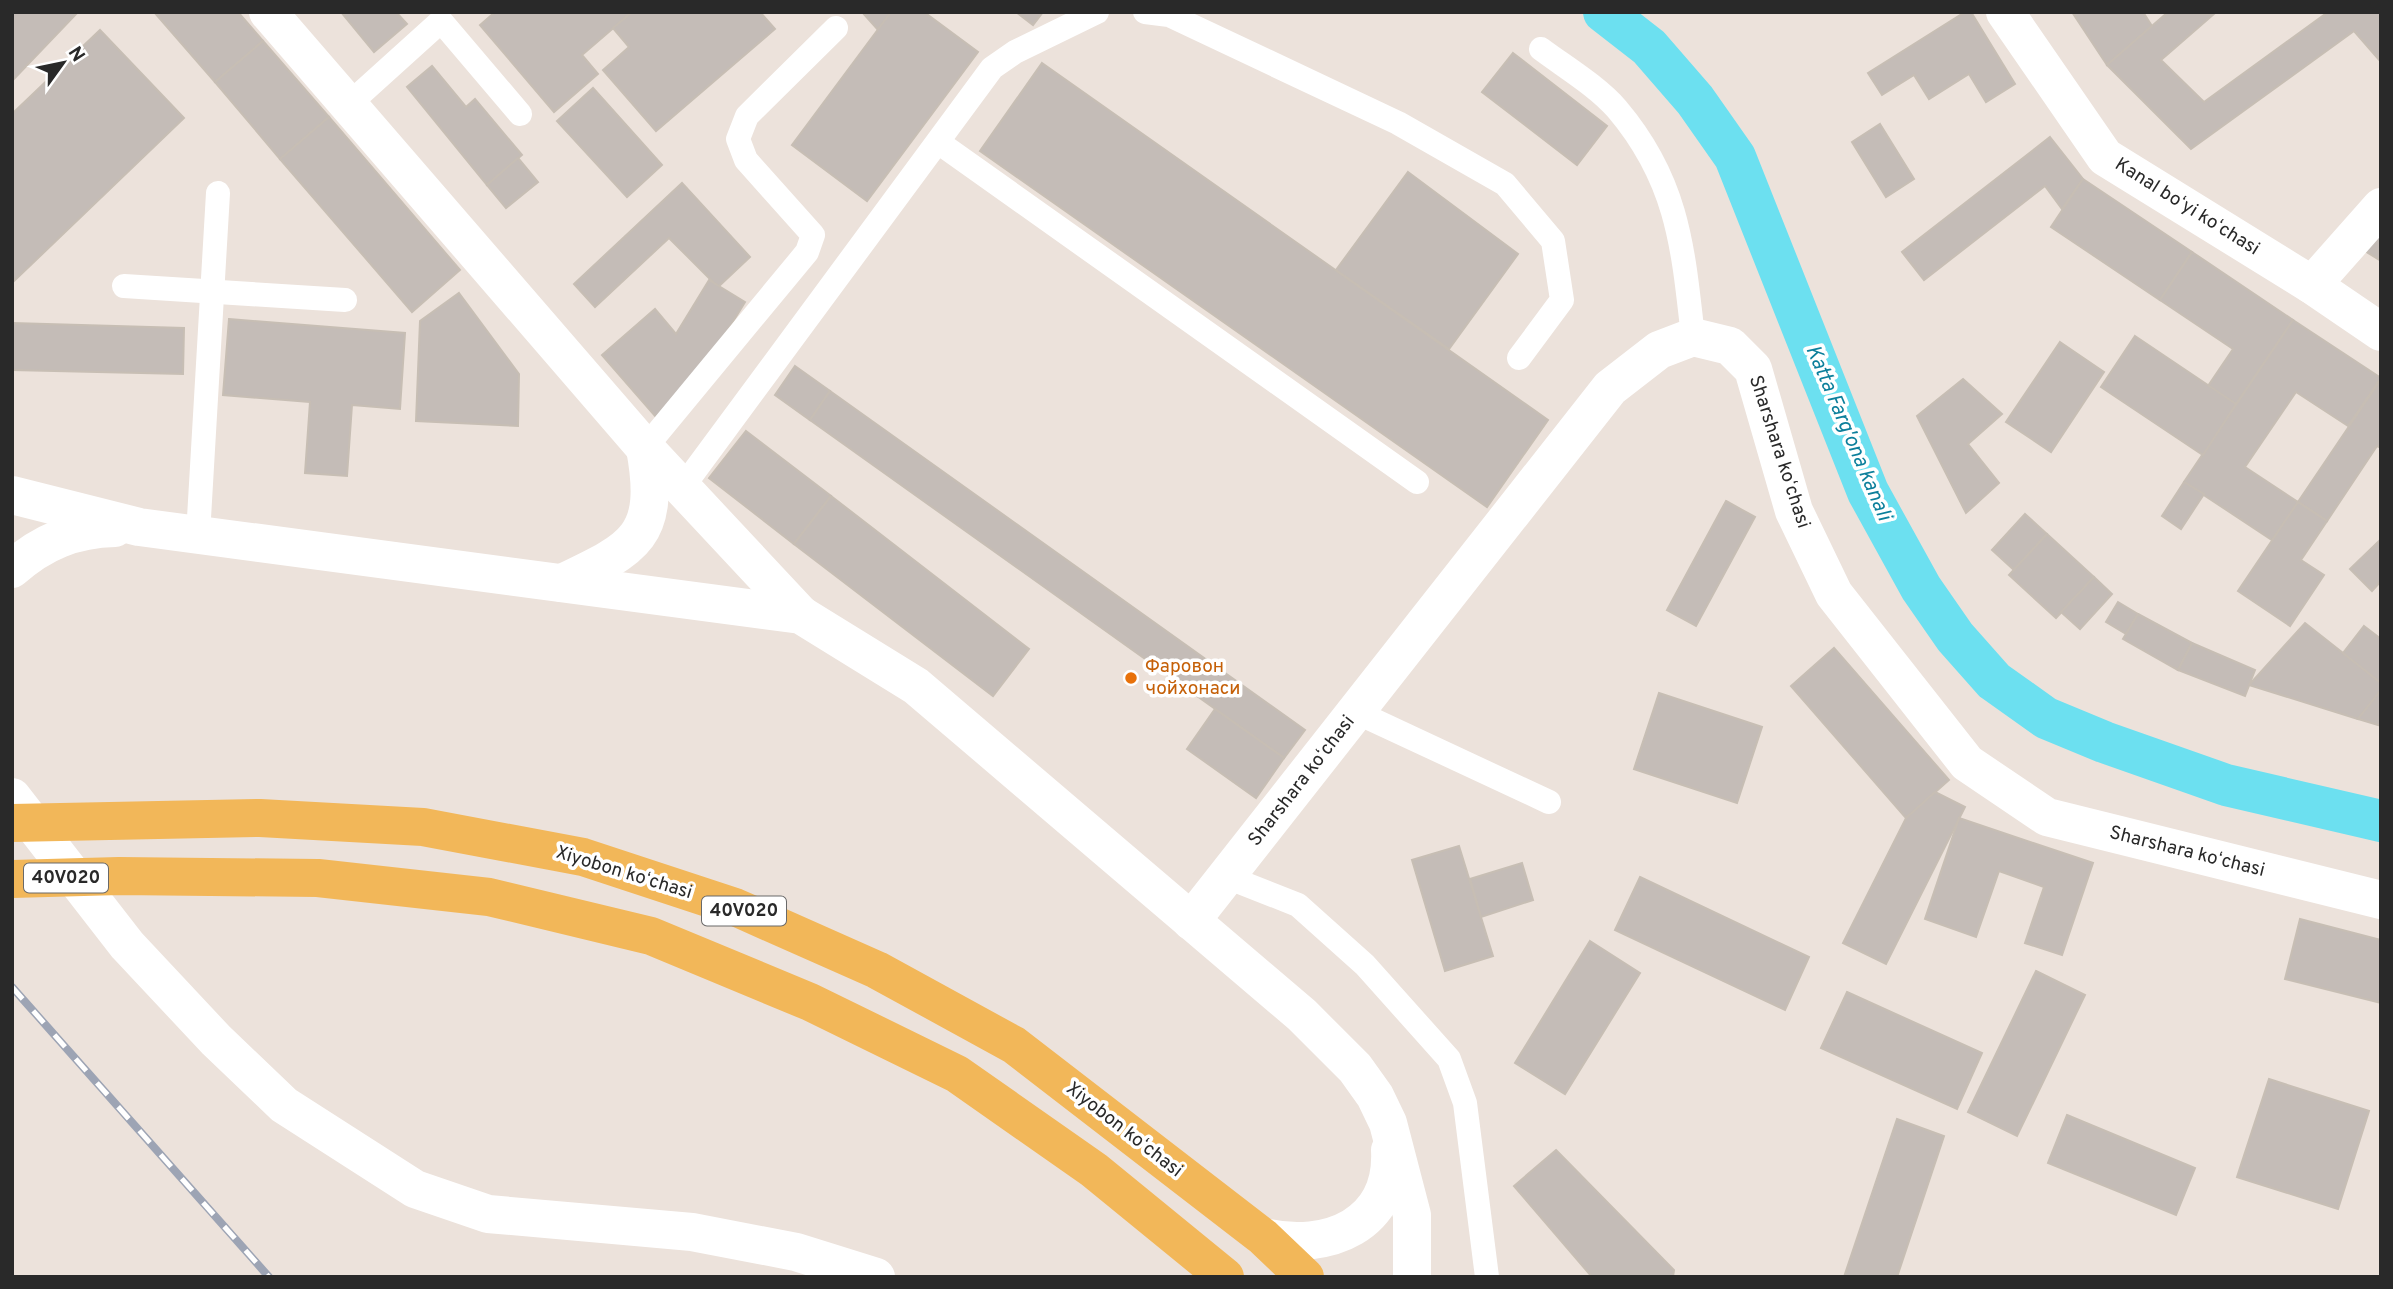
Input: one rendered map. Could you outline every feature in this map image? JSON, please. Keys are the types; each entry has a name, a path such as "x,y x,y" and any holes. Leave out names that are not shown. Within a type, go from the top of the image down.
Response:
{"main road":[{"name":"Xiyobon koʻchasi","path":"12,824 260,818 423,827 583,857 735,907 877,970 1014,1045 1263,1237 1305,1277"},
{"name":"40V020","path":"12,879 119,876 318,878 489,897 650,936 810,1002 957,1074 1094,1170 1225,1277"}],"street":[{"path":"268,12 645,448 801,615 916,687 1302,1015 1356,1068 1375,1096 1388,1123 1412,1215 1412,1277"},
{"name":"Kanal boʻyi koʻchasi","path":"2005,12 2105,157 2312,285 2381,332"},
{"path":"2312,285 2381,207"},
{"name":"Sharshara koʻchasi","path":"1191,921 1610,388 1659,350 1693,337 1730,346 1753,369 1794,511 1834,594 1966,763 2047,817 2381,900"},
{"path":"562,583 614,559 644,529 652,487 645,448"},
{"path":"12,495 139,527 801,615"},
{"path":"12,569 28,554 62,535 100,528 139,527"},
{"path":"12,797 127,945 216,1040 284,1105 415,1189 488,1214 692,1232 796,1252 876,1277"},
{"path":"1263,1237 1287,1243 1334,1237 1373,1210 1386,1190 1390,1158 1388,1123"}],"lane":[{"path":"682,488 992,68 1015,52 1097,12"},
{"path":"1145,12 1169,15 1386,118 1505,184 1553,241 1562,300 1518,358"},
{"path":"348,105 442,15 520,114"},
{"path":"645,448 807,252 813,234 746,159 738,139 747,116 836,28"},
{"path":"1542,48 1616,107 1662,174 1683,247 1693,337"},
{"path":"938,142 1417,482"},
{"path":"198,535 218,193"},
{"path":"124,286 345,300"},
{"path":"1356,712 1549,802"},
{"path":"1227,877 1298,905 1365,965 1449,1059 1465,1103 1487,1277"}],"building":[{"path":"12,12 78,12 12,81"},
{"path":"154,12 238,12 263,41 215,82"},
{"path":"341,12 396,12 407,24 374,52"},
{"path":"495,12 632,12 582,55 598,74 554,112 480,25"},
{"path":"632,12 760,12 775,29 656,131 603,70 629,47 613,28"},
{"path":"862,12 891,12 878,30"},
{"path":"891,12 924,12 978,52 867,201 792,145"},
{"path":"1016,12 1043,12 1033,25"},
{"path":"1965,12 1971,12 2015,84 1986,102 1969,74 1929,99 1914,75 1882,95 1868,73"},
{"path":"2072,12 2143,12 2152,26 2107,65"},
{"path":"2168,12 2214,14 2161,60 2204,102 2328,12 2381,12 2381,62 2354,31 2191,149 2107,65"},
{"path":"100,30 184,118 12,283 12,114"},
{"path":"263,41 329,117 280,159 215,82"},
{"path":"1513,53 1607,126 1577,165 1482,92"},
{"path":"1042,63 1548,420 1487,507 980,151"},
{"path":"432,66 466,107 475,99 522,155 487,185 407,87"},
{"path":"593,88 662,165 627,197 557,121"},
{"path":"329,117 460,270 412,312 280,159"},
{"path":"1880,124 1914,179 1886,197 1852,142"},
{"path":"2050,137 2083,179 2062,209 2045,186 1924,280 1902,252"},
{"path":"518,158 538,182 506,208 487,185"},
{"path":"1408,172 1518,254 1449,349 1336,270"},
{"path":"2083,179 2192,252 2160,300 2051,227"},
{"path":"682,183 750,257 718,287 669,238 595,307 574,284"},
{"path":"2381,224 2381,261 2357,246"},
{"path":"2192,252 2293,320 2236,404 2208,386 2233,349 2160,300"},
{"path":"709,280 745,302 705,367 656,417 602,355 655,309 676,334"},
{"path":"459,293 519,374 518,426 416,421 420,321"},
{"path":"229,319 405,333 400,409 352,405 347,476 305,473 310,402 223,395"},
{"path":"2293,320 2381,378 2348,426 2296,392 2245,467 2298,502 2272,540 2184,482"},
{"path":"12,323 184,328 183,374 12,370"},
{"path":"2135,336 2236,404 2203,455 2101,387"},
{"path":"2060,342 2104,372 2051,452 2006,422"},
{"path":"795,366 830,391 810,420 775,395"},
{"path":"1963,379 2002,414 1968,444 1999,483 1966,513 1917,416"},
{"path":"2381,379 2381,448 2377,446 2327,521 2298,502"},
{"path":"830,391 1305,730 1284,758 810,420"},
{"path":"746,431 831,496 794,544 709,478"},
{"path":"2184,482 2204,494 2181,529 2162,516"},
{"path":"831,496 1029,649 993,696 794,544"},
{"path":"1726,501 1755,517 1696,626 1667,610"},
{"path":"2298,502 2327,521 2301,560 2324,575 2290,626 2238,591"},
{"path":"2025,514 2047,534 2014,570 1992,550"},
{"path":"2047,534 2094,577 2056,618 2009,575"},
{"path":"2381,539 2381,581 2372,591 2350,569"},
{"path":"2094,577 2112,594 2080,629 2061,612"},
{"path":"2118,602 2138,614 2126,634 2106,622"},
{"path":"2138,614 2192,643 2178,670 2123,639"},
{"path":"2305,623 2381,683 2381,690 2358,719 2249,685"},
{"path":"2364,626 2381,639 2381,683 2343,653"},
{"path":"2192,643 2255,670 2245,696 2178,670"},
{"path":"1834,648 1949,780 1906,818 1791,686"},
{"path":"2381,690 2381,726 2358,719"},
{"path":"1659,693 1762,727 1737,803 1634,769"},
{"path":"1215,709 1284,758 1256,798 1187,749"},
{"path":"1935,792 1965,807 1886,964 1843,943 1906,818"},
{"path":"1959,818 2093,863 2062,955 2025,943 2044,887 1999,871 1976,937 1925,919"},
{"path":"1459,846 1493,956 1445,971 1412,860"},
{"path":"1522,863 1533,900 1481,917 1470,879"},
{"path":"1640,877 1809,957 1785,1010 1615,930"},
{"path":"2300,919 2381,940 2381,1003 2285,979"},
{"path":"1590,941 1640,973 1565,1094 1515,1063"},
{"path":"2036,971 2085,995 2017,1136 1968,1112"},
{"path":"1847,992 1982,1053 1957,1109 1821,1048"},
{"path":"2269,1079 2369,1111 2338,1209 2237,1177"},
{"path":"2067,1115 2195,1168 2176,1215 2048,1163"},
{"path":"1897,1119 1944,1136 1897,1277 1844,1277"},
{"path":"1556,1150 1674,1270 1673,1277 1592,1277 1514,1186"}],"waterway":[{"name":"Katta Farg'ona kanali","path":"1604,12 1649,47 1695,100 1735,157 1868,492 1921,588 1955,637 1994,681 2046,718 2104,742 2226,785 2381,821"}],"railway":[{"path":"12,987 269,1277"}],"place":[{"name":"Фаровон чойхонаси","path":"1131,678"}]}
